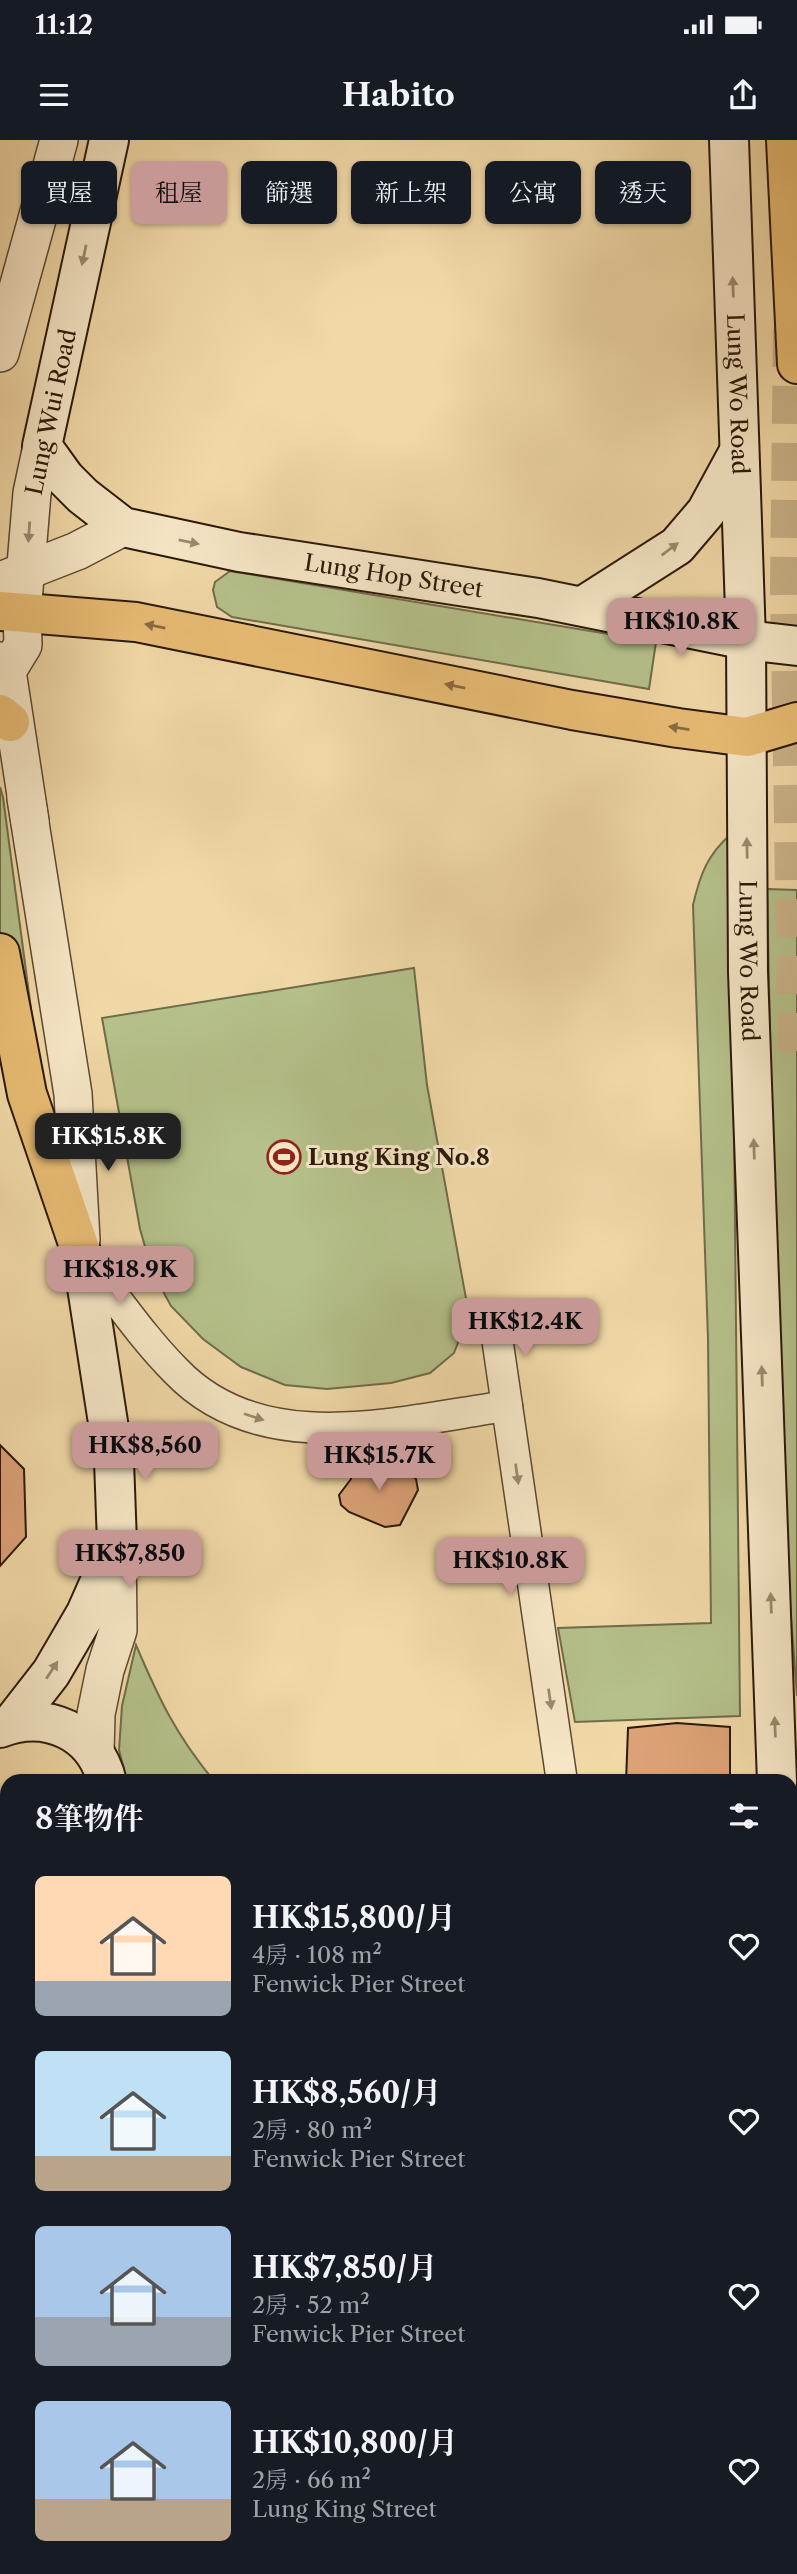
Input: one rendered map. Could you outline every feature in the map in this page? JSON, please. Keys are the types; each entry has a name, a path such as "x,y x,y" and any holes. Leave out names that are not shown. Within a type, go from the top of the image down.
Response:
{"main road":[{"name":"Lung Wui Road","path":"42,446 109,140"},
{"name":"Lung Wo Road","path":"727,145 746,640 748,972 777,1774"},
{"path":"790,155 797,364"},
{"path":"42,446 74,487 123,527"},
{"path":"583,606 677,546 706,512 738,453"},
{"name":"Lung Hop Street","path":"123,527 239,552 583,606 746,640 797,646"},
{"path":"11,612 136,622 572,710 747,737 797,722"},
{"path":"0,953 27,1094 82,1255 114,1461 117,1543 86,1613 51,1673 6,1726"},
{"path":"6,1726 27,1720 57,1724 83,1740 101,1767"}],"street":[{"path":"0,354 59,140"},
{"name":"Lung Wui Road","path":"4,666 23,645 11,612 13,576 42,446"},
{"path":"13,576 123,527"},
{"path":"4,666 5,718"},
{"path":"4,666 73,1094 82,1255 176,1373 207,1395 243,1414 286,1426 330,1429 507,1406"},
{"path":"26,798 58,1005"},
{"path":"494,1317 561,1774"},
{"path":"101,1767 96,1714 104,1670 118,1630 117,1543"}],"green space":[{"path":"230,571 656,642 649,689 232,617 217,607 213,590 215,582"},
{"path":"0,787 3,797 33,1024 0,977"},
{"path":"731,834 740,1716 575,1722 558,1628 711,1623 708,1339 693,905 706,866"},
{"path":"767,889 797,890 797,1696 779,1457"},
{"name":"Lung King No.8","path":"414,968 427,1085 469,1315 454,1353 430,1373 391,1383 327,1389 285,1385 241,1367 203,1339 171,1306 152,1271 140,1229 102,1018"},
{"path":"136,1645 169,1716 209,1774 125,1774 119,1750 122,1706"}],"building":[{"path":"0,1445 24,1469 26,1537 0,1566"},
{"path":"365,1455 406,1470 416,1479 418,1490 400,1525 385,1527 349,1512 341,1505 339,1495 351,1479 352,1463"},
{"path":"677,1723 730,1727 730,1774 626,1774 628,1728"}],"tunnel":[{"path":"792,329 789,587 797,1054"}],"place":[{"name":"Lung King No.8","path":"284,1157"}]}
